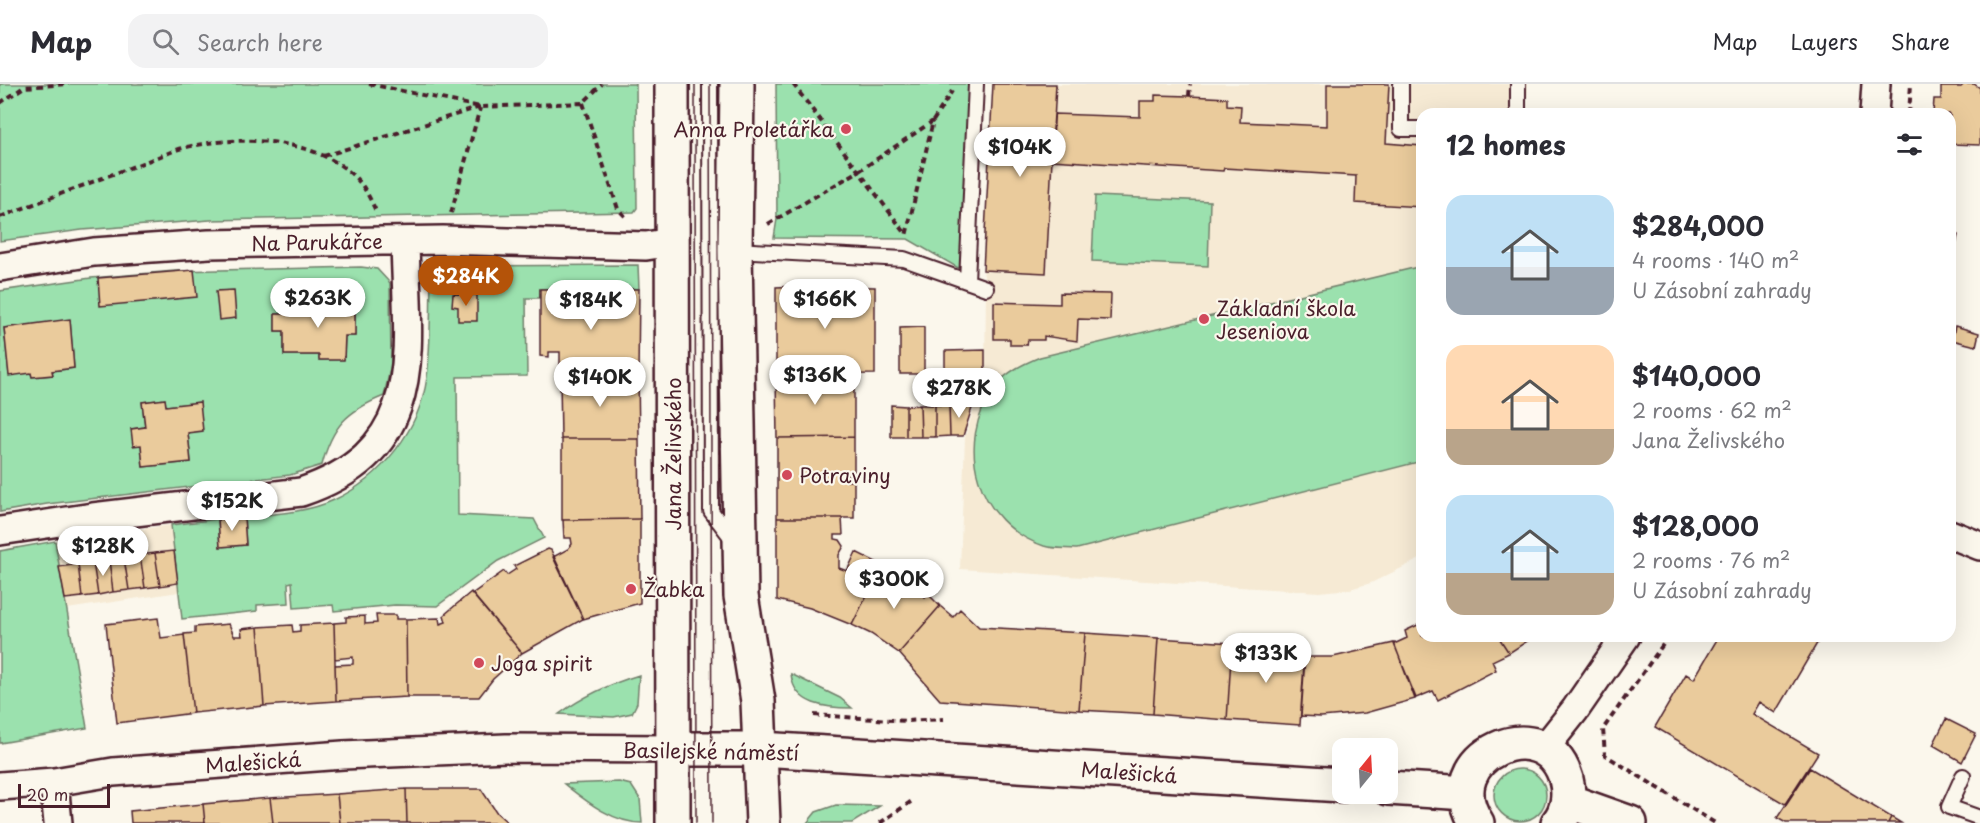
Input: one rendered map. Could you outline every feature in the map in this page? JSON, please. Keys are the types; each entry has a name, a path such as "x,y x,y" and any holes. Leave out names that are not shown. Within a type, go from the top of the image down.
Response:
{"main road":[{"name":"Jana Želivského","path":"672,84 673,823"},
{"path":"737,84 735,250 741,596 758,701 763,823"},
{"path":"1398,790 1472,808 1470,776 1479,761 1492,749 1509,743 1527,743 1544,749 1555,759 1564,773 1563,812 1630,823"},
{"name":"Basilejské náměstí","path":"674,749 761,749 916,758"},
{"name":"Malešická","path":"916,758 1332,784"}],"street":[{"path":"1874,108 1876,84"},
{"name":"Na Parukářce","path":"0,267 94,252 197,244 443,240 646,246 672,242"},
{"path":"0,531 93,517 301,492 327,483 352,470 378,445 400,405 406,377 407,347 405,241"},
{"path":"1956,536 1980,546"},
{"path":"1544,749 1575,710 1622,642"},
{"name":"Basilejské náměstí","path":"506,748 674,749"},
{"name":"Malešická","path":"0,786 54,782 113,772 343,755 506,748"},
{"path":"54,782 58,823"}],"lane":[{"name":"Jana Želivského","path":"710,84 711,511 741,550"},
{"path":"967,281 976,84"},
{"path":"1401,84 1401,129 1416,129"},
{"path":"1518,84 1518,108"},
{"path":"735,250 764,254 904,259 986,288"},
{"path":"1963,776 1949,807 1980,818"}],"path":[{"path":"0,104 25,86 69,84"},
{"path":"369,84 480,107 583,103 602,84"},
{"path":"793,84 906,234"},
{"path":"904,259 906,234 933,121 956,84"},
{"path":"1189,96 1190,84"},
{"path":"1909,108 1911,84"},
{"path":"583,103 618,209 630,221"},
{"path":"323,156 480,107"},
{"path":"443,240 480,107"},
{"path":"765,226 859,171 933,121"},
{"path":"0,217 179,149 204,142 256,140 282,144 323,156 340,166 364,188 377,214 376,241"},
{"path":"1665,642 1603,729 1605,755 1715,823"},
{"path":"814,715 907,721 944,719"},
{"path":"880,823 912,801"}],"shaded area":[{"name":"Základní škola Jeseniova","path":"993,84 1528,84 1526,108 1416,108 1416,561 1371,583 1350,589 1319,592 960,569 965,437 985,374 986,288 983,270"},
{"path":"171,525 179,592 67,609 55,541"}],"green space":[{"path":"0,84 636,84 637,208 634,212 210,220 82,230 0,241"},
{"path":"776,84 969,84 960,269 908,239 774,238 777,219"},
{"path":"1095,196 1210,201 1208,266 1092,261"},
{"path":"638,265 639,289 540,289 540,298 526,298 527,376 457,377 458,515 534,519 544,538 498,561 437,606 395,605 334,611 333,605 294,608 292,582 288,583 289,603 257,605 257,611 182,619 171,525 218,519 220,547 246,545 244,517 301,510 334,500 367,479 395,450 407,433 423,397 429,353 431,281 439,270 451,266"},
{"path":"361,267 377,269 390,283 391,365 384,396 360,408 343,422 331,440 322,465 290,475 47,504 0,512 0,291 91,278 175,271","holes":["333,299 355,299 355,336 345,336 344,359 319,360 319,355 284,355 284,331 275,331 275,314 284,314 284,306 333,306","70,320 74,368 52,371 53,375 32,377 31,373 9,375 4,328","165,399 166,406 200,402 188,433 191,462 143,467 141,445 131,429 145,427 142,402"]},
{"path":"1416,267 1416,463 1077,549 1044,546 1021,535 1002,520 988,501 979,480 974,457 976,433 982,409 995,387 1010,373 1040,357"},
{"path":"55,541 87,728 0,743 0,551"},
{"path":"791,674 840,698 852,708 823,706 805,699 793,685"},
{"path":"639,675 637,703 632,713 614,717 559,714 597,691"},
{"path":"1515,769 1525,769 1539,776 1546,795 1539,814 1525,821 1515,821 1505,817 1498,810 1494,800 1494,790 1498,780 1505,773"},
{"path":"619,782 631,785 640,799 642,823 610,815 564,784"},
{"path":"836,805 880,806 852,823 807,823 816,812"}],"building":[{"path":"993,84 1056,84 1046,273 983,270"},
{"path":"1327,84 1389,84 1386,143 1416,146 1416,207 1355,203 1356,176 1224,168 1223,171 1051,160 1054,114 1140,117 1140,101 1155,101 1155,95 1227,98 1227,105 1241,106 1240,122 1327,126"},
{"path":"1964,84 1974,84 1980,88 1980,145 1956,144 1956,108 1933,108 1934,99 1941,99 1941,87 1961,87"},
{"path":"194,270 197,297 100,306 98,278"},
{"path":"776,287 875,287 875,374 776,375"},
{"path":"540,289 639,289 638,376 560,377 560,352 549,352 549,357 540,356"},
{"path":"234,290 236,318 219,320 216,291"},
{"path":"1060,293 1111,294 1110,320 1078,319 1077,341 1044,336 1044,340 1028,340 1027,345 1010,345 1010,339 994,339 994,302 1060,304"},
{"path":"453,294 477,295 477,321 458,321 458,307 452,306"},
{"path":"333,299 355,299 355,336 345,336 344,360 319,360 319,355 284,355 284,331 275,331 275,314 284,314 284,306 333,306"},
{"path":"70,319 74,368 52,371 53,375 32,377 31,373 9,376 4,328"},
{"path":"1956,326 1979,333 1976,346 1956,341"},
{"path":"924,327 924,374 900,374 900,328"},
{"path":"985,350 985,374 945,374 945,351"},
{"path":"776,375 854,375 854,437 777,438"},
{"path":"638,376 639,439 561,439 560,377"},
{"path":"165,399 166,406 200,402 203,431 188,433 191,462 143,467 141,445 133,446 131,429 145,427 142,402"},
{"path":"891,405 906,406 906,437 891,437"},
{"path":"920,405 921,437 906,437 906,406"},
{"path":"920,405 935,405 935,437 921,437"},
{"path":"935,405 949,405 950,436 935,437"},
{"path":"949,405 973,405 963,436 950,436"},
{"path":"854,437 854,474 847,475 847,481 854,481 854,518 777,518 777,438"},
{"path":"562,439 639,439 640,519 562,520"},
{"path":"244,517 246,545 220,547 218,519"},
{"path":"777,518 842,518 843,535 835,535 835,539 840,540 844,546 839,555 839,568 847,571 856,552 882,565 852,625 810,608 777,600"},
{"path":"640,519 640,603 583,619 553,557 568,549 572,544 571,538 564,538 563,520"},
{"path":"548,549 551,550 583,619 522,653 472,594 504,571 507,575 516,569 514,566"},
{"path":"174,551 178,583 160,586 155,553"},
{"path":"155,553 160,586 145,588 140,555"},
{"path":"140,555 145,588 129,590 124,558"},
{"path":"124,558 129,590 113,592 109,560"},
{"path":"109,560 113,592 98,595 93,562"},
{"path":"93,562 98,595 82,597 78,564"},
{"path":"78,564 82,597 65,599 59,567"},
{"path":"882,565 897,572 894,577 904,582 913,579 918,584 917,591 925,597 928,594 940,606 899,653 871,634 852,625"},
{"path":"471,592 522,653 493,679 479,697 407,697 406,619 439,618 440,624 446,622 444,615"},
{"path":"940,606 953,617 960,609 979,627 1085,633 1079,710 940,700 899,653"},
{"path":"376,615 396,615 396,619 406,619 407,697 336,701 335,665 353,664 353,657 335,659 334,623 346,622 346,617 365,616 365,624 377,623"},
{"path":"158,618 161,638 184,635 193,713 117,723 106,624"},
{"path":"334,623 336,701 264,706 258,627 292,625 293,632 300,631 300,625"},
{"path":"229,624 234,636 242,636 241,629 258,627 264,706 193,713 184,634 195,633 195,627"},
{"path":"1416,626 1416,642 1502,642 1509,653 1492,661 1496,670 1438,700 1433,691 1416,698 1394,644 1407,638 1405,631"},
{"path":"1085,633 1158,638 1153,714 1079,710"},
{"path":"1158,638 1232,643 1227,720 1153,714"},
{"path":"1502,642 1526,642 1509,653"},
{"path":"1716,642 1818,642 1776,713 1759,702 1752,714 1818,753 1785,804 1655,727 1686,674 1694,679"},
{"path":"1232,643 1305,648 1300,725 1227,720"},
{"path":"1394,643 1415,699 1365,713 1321,717 1301,716 1305,657 1333,657"},
{"path":"1946,719 1976,734 1962,762 1933,745"},
{"path":"1810,768 1891,817 1888,823 1786,823 1777,818"},
{"path":"406,789 481,789 497,813 508,823 407,823"},
{"path":"406,789 407,823 340,823 337,794"},
{"path":"337,794 340,823 273,823 270,798"},
{"path":"270,798 273,823 205,823 203,804"},
{"path":"203,804 205,823 131,823 130,811"},
{"path":"1891,817 1901,823 1888,823"}],"tram line":[{"path":"695,84 696,823"},
{"path":"710,84 712,823"}],"place":[{"name":"Anna Proletářka","path":"846,129"},
{"name":"Základní škola Jeseniova","path":"1204,319"},
{"name":"Potraviny","path":"787,475"},
{"name":"Žabka","path":"631,589"},
{"name":"Joga spirit","path":"479,663"}]}
